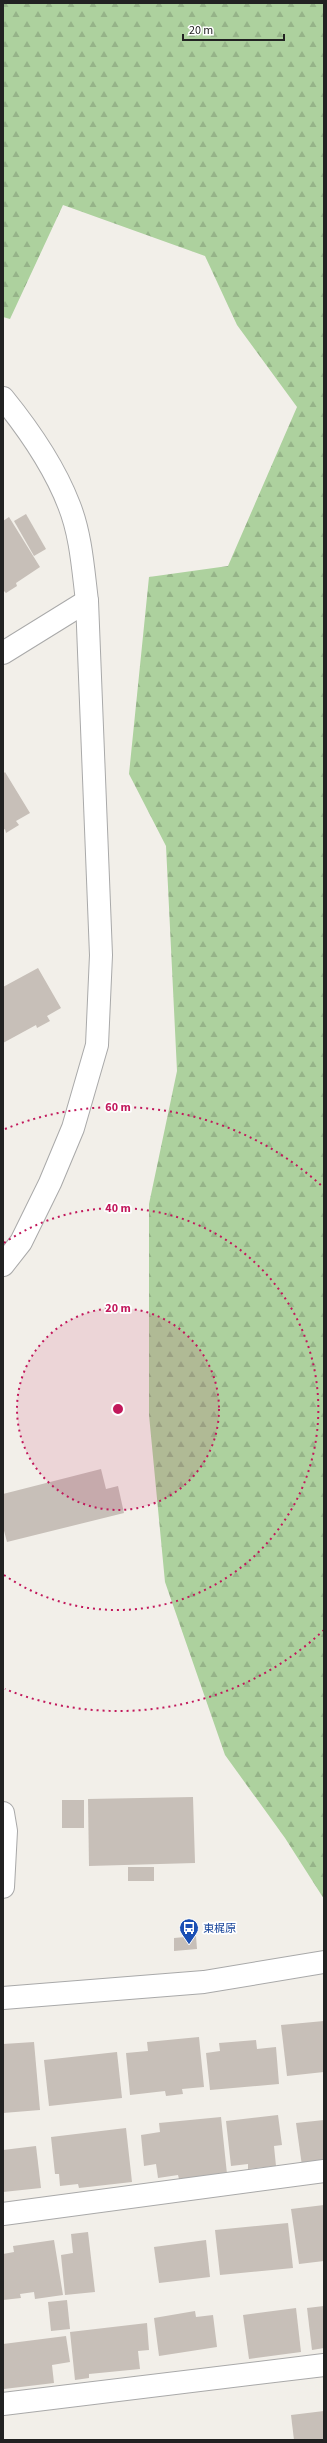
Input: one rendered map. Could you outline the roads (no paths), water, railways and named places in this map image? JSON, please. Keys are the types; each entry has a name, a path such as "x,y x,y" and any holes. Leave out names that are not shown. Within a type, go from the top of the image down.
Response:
{"street":[{"path":"3,398 25,425 50,466 69,505 82,555 87,601 101,955 97,1046 73,1128 50,1183 21,1242 3,1265"},
{"path":"3,652 87,601"},
{"path":"3,1813 6,1831 3,1886"},
{"path":"3,1998 204,1982 324,1962"},
{"path":"3,2214 324,2171"},
{"path":"3,2404 324,2366"}],"place":[{"name":"東梶原","path":"189,1945"}]}
